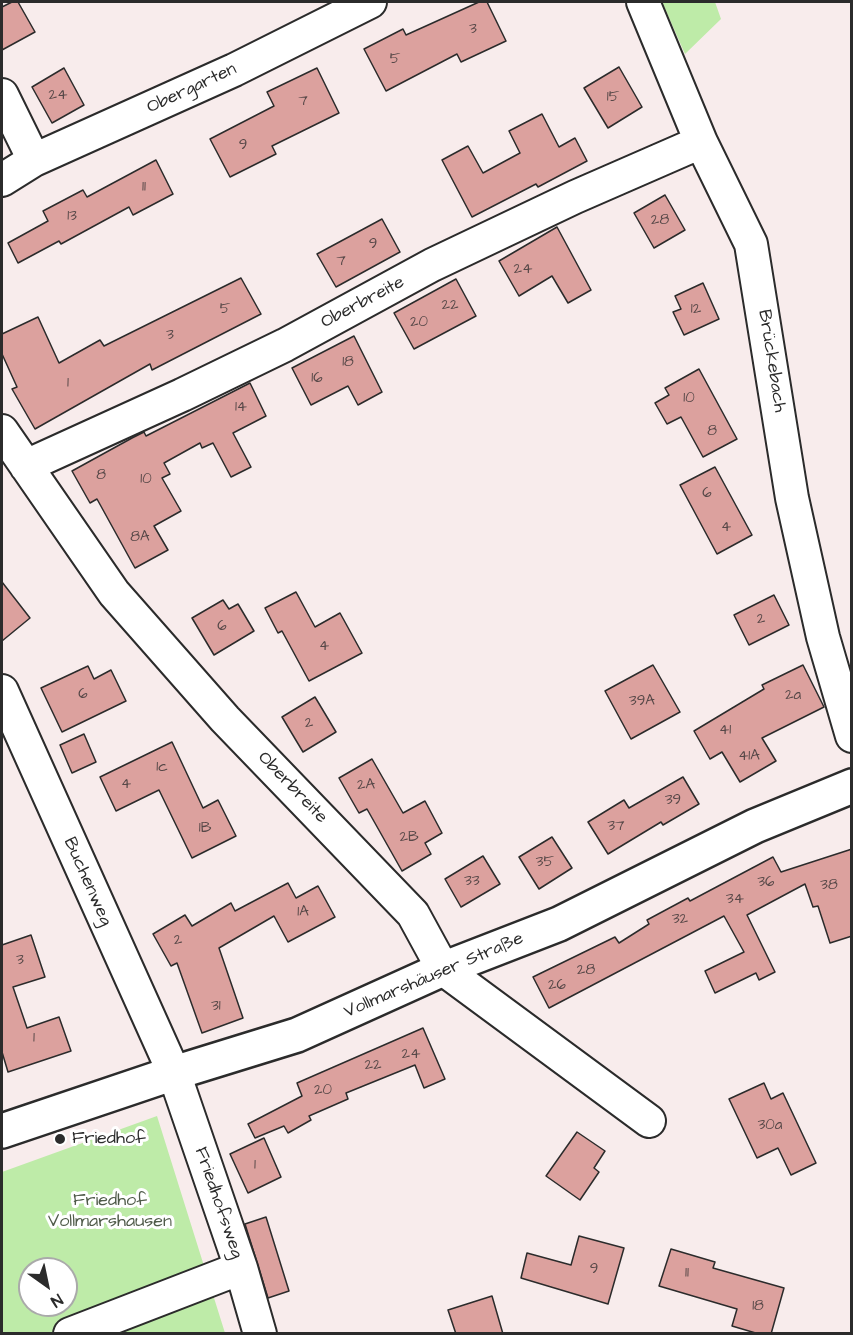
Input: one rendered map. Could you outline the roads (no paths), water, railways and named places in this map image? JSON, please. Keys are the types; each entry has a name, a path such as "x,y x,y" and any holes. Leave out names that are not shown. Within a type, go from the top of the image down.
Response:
{"main road":[{"name":"Vollmarshäuser Straße","path":"2,1131 174,1072 297,1035 443,969 559,924 754,826 852,786"}],"street":[{"name":"Brückebach","path":"643,2 701,142 751,244 792,498 823,637 852,736"},
{"name":"Obergarten","path":"2,180 34,160 234,70 354,5"},
{"path":"2,95 34,160"},
{"name":"Oberbreite","path":"26,466 285,345 442,260 575,197 701,142"},
{"name":"Oberbreite","path":"2,431 114,593 225,719 413,914 443,969"},
{"name":"Buchenweg","path":"2,691 174,1072"},
{"path":"443,969 649,1121"},
{"name":"Friedhofsweg","path":"174,1072 241,1268 260,1334"},
{"path":"70,1334 241,1268"}],"place":[{"name":"Friedhof","path":"60,1139"}],"park label":[{"name":"Friedhof Vollmarshausen","path":"110,1211"}]}
